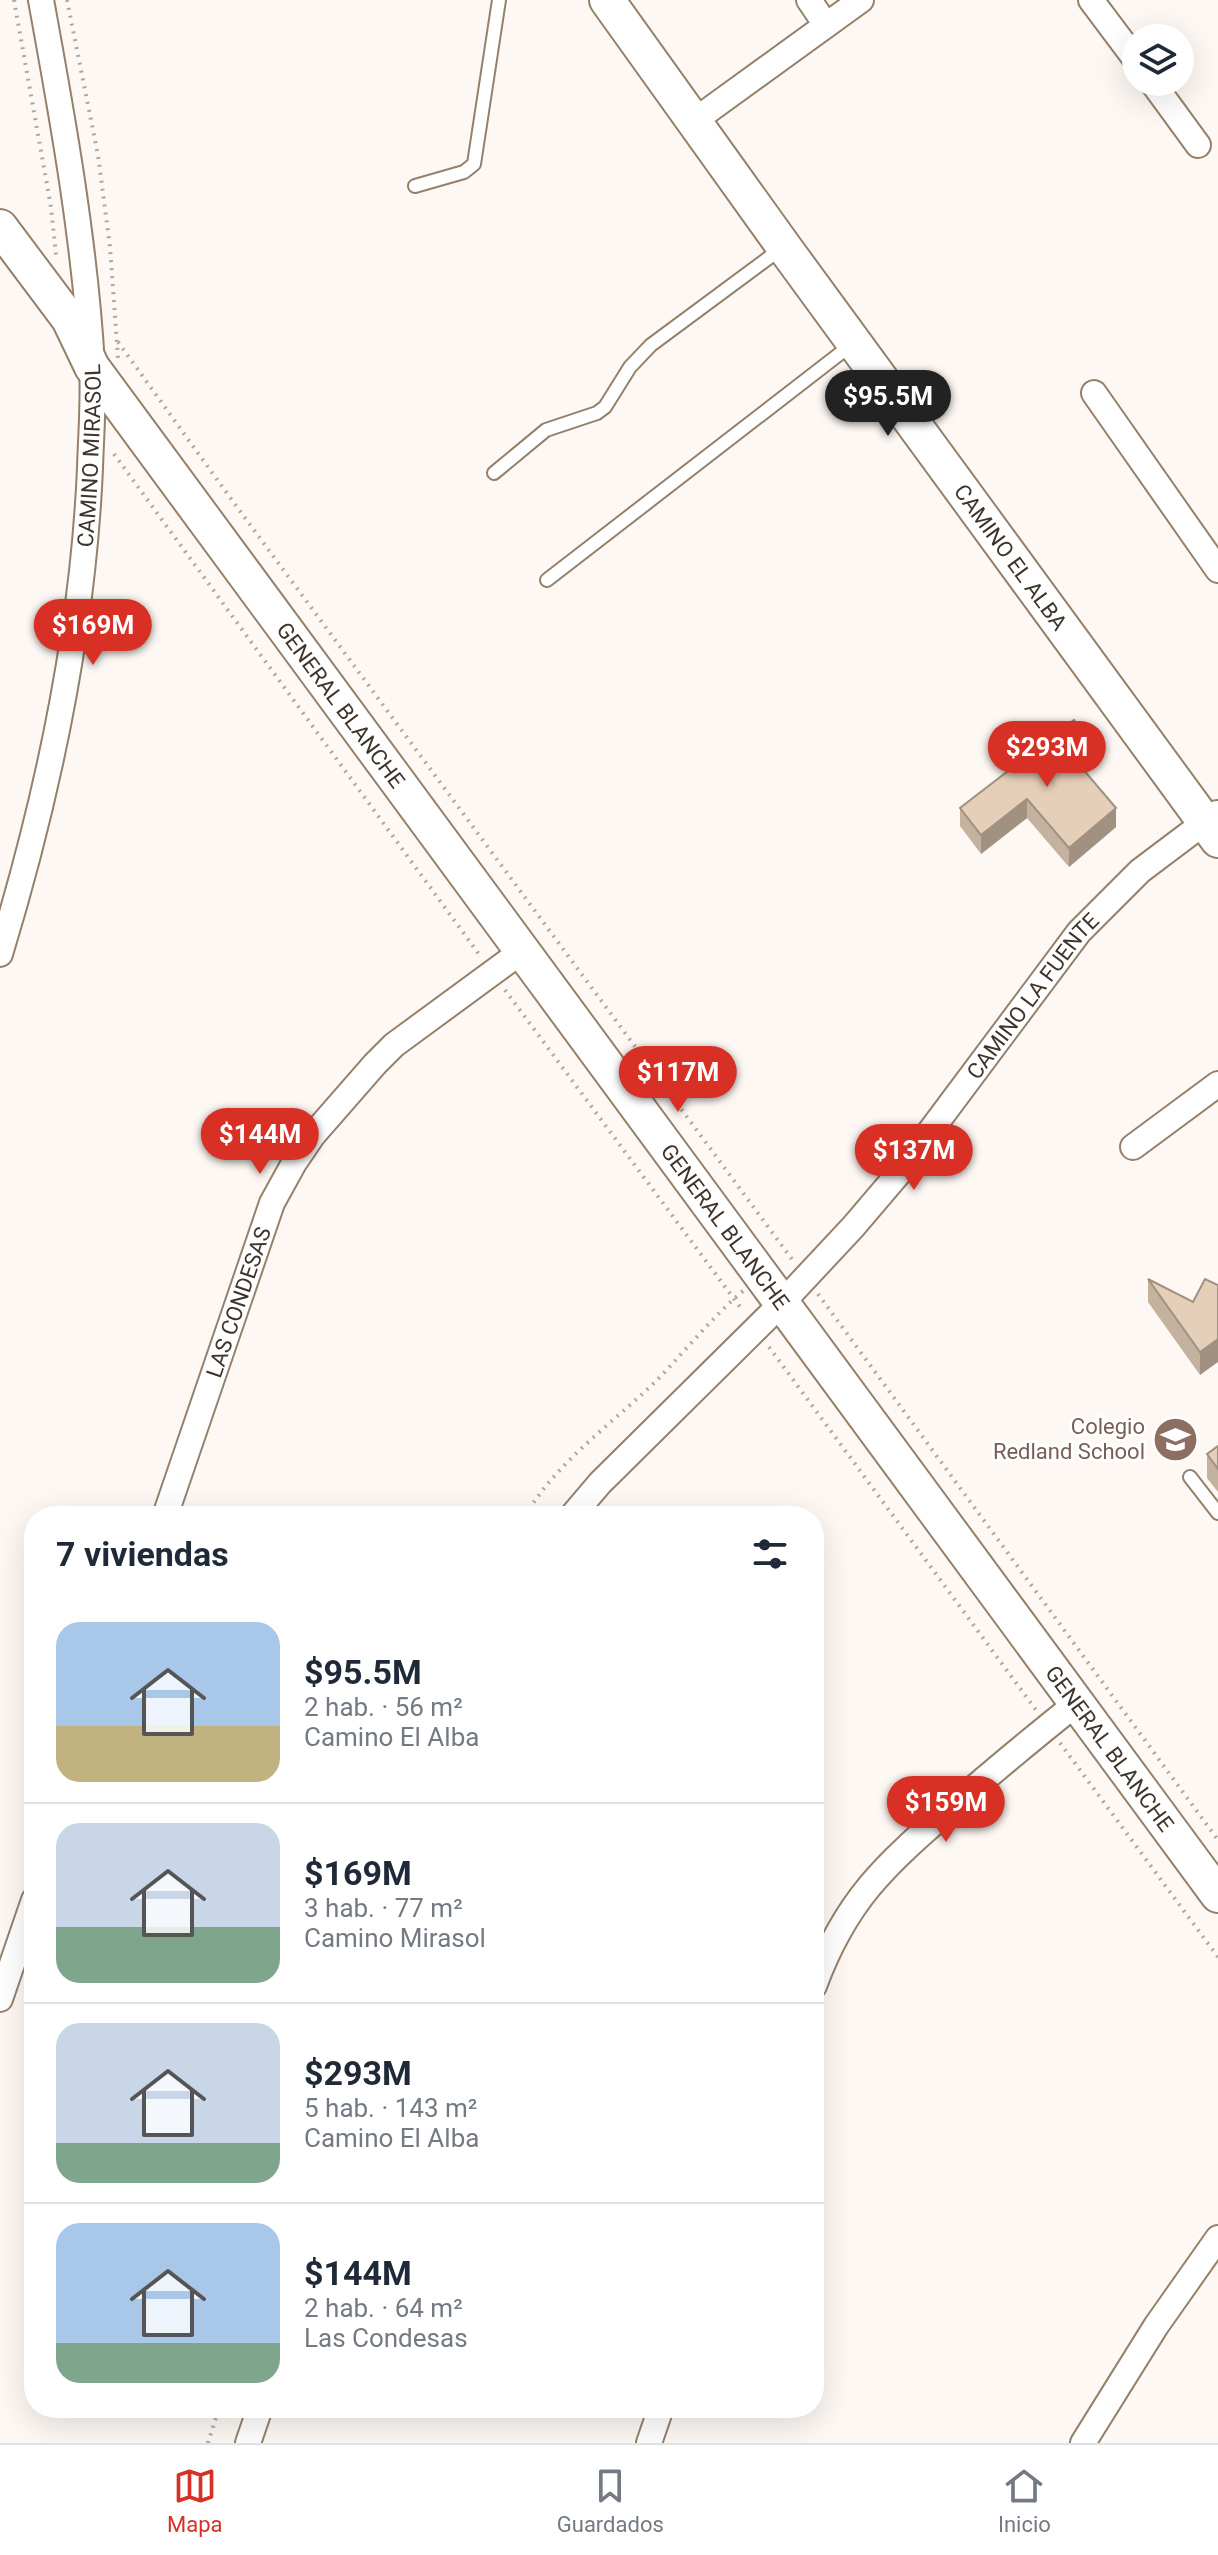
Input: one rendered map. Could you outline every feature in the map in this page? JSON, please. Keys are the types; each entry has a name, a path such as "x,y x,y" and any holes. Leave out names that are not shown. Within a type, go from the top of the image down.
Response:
{"main road":[{"name":"CAMINO EL ALBA","path":"607,0 854,343 1214,824"},
{"name":"GENERAL BLANCHE","path":"0,227 69,319 92,367 1218,1895"},
{"name":"GENERAL BLANCHE","path":"0,262 62,346 92,367"}],"street":[{"name":"CAMINO MIRASOL","path":"0,954 35,828 67,679 87,545 92,367 81,252 41,0"},
{"path":"809,0 826,25"},
{"path":"694,121 861,0"},
{"path":"1091,0 1122,41"},
{"path":"1162,96 1198,145"},
{"path":"1094,393 1218,570"},
{"name":"CAMINO LA FUENTE","path":"580,1506 806,1279 899,1173 1079,932 1140,871 1214,824"},
{"name":"LAS CONDESAS","path":"168,1506 272,1203 294,1163 334,1109 394,1045 522,951"},
{"path":"1133,1147 1218,1084"},
{"path":"824,1963 839,1929 877,1875 1077,1703"},
{"path":"0,1999 24,1929"},
{"path":"1083,2443 1156,2326 1218,2238"},
{"path":"248,2443 257,2418"},
{"path":"649,2443 658,2418"}],"lane":[{"path":"415,186 464,172 474,164 499,0"},
{"path":"494,473 546,430 597,413 605,407 640,355 784,247"},
{"path":"547,580 854,343"},
{"path":"1190,1477 1218,1513"}],"path":[{"path":"14,0 51,207 57,263"},
{"path":"67,0 98,155 118,342 1218,1840"},
{"path":"91,427 124,466 1218,1957"},
{"path":"531,1506 569,1461 786,1252"},
{"path":"208,2443 216,2418"}],"building":[{"path":"1074,720 1095,747 1076,761 1116,808 1069,848 1027,799 981,835 960,808"},
{"path":"1148,1279 1193,1302 1205,1279 1218,1285 1218,1339 1200,1352"},
{"path":"1218,1446 1218,1469 1207,1454"}],"place":[{"name":"Colegio Redland School","path":"1176,1439"}]}
